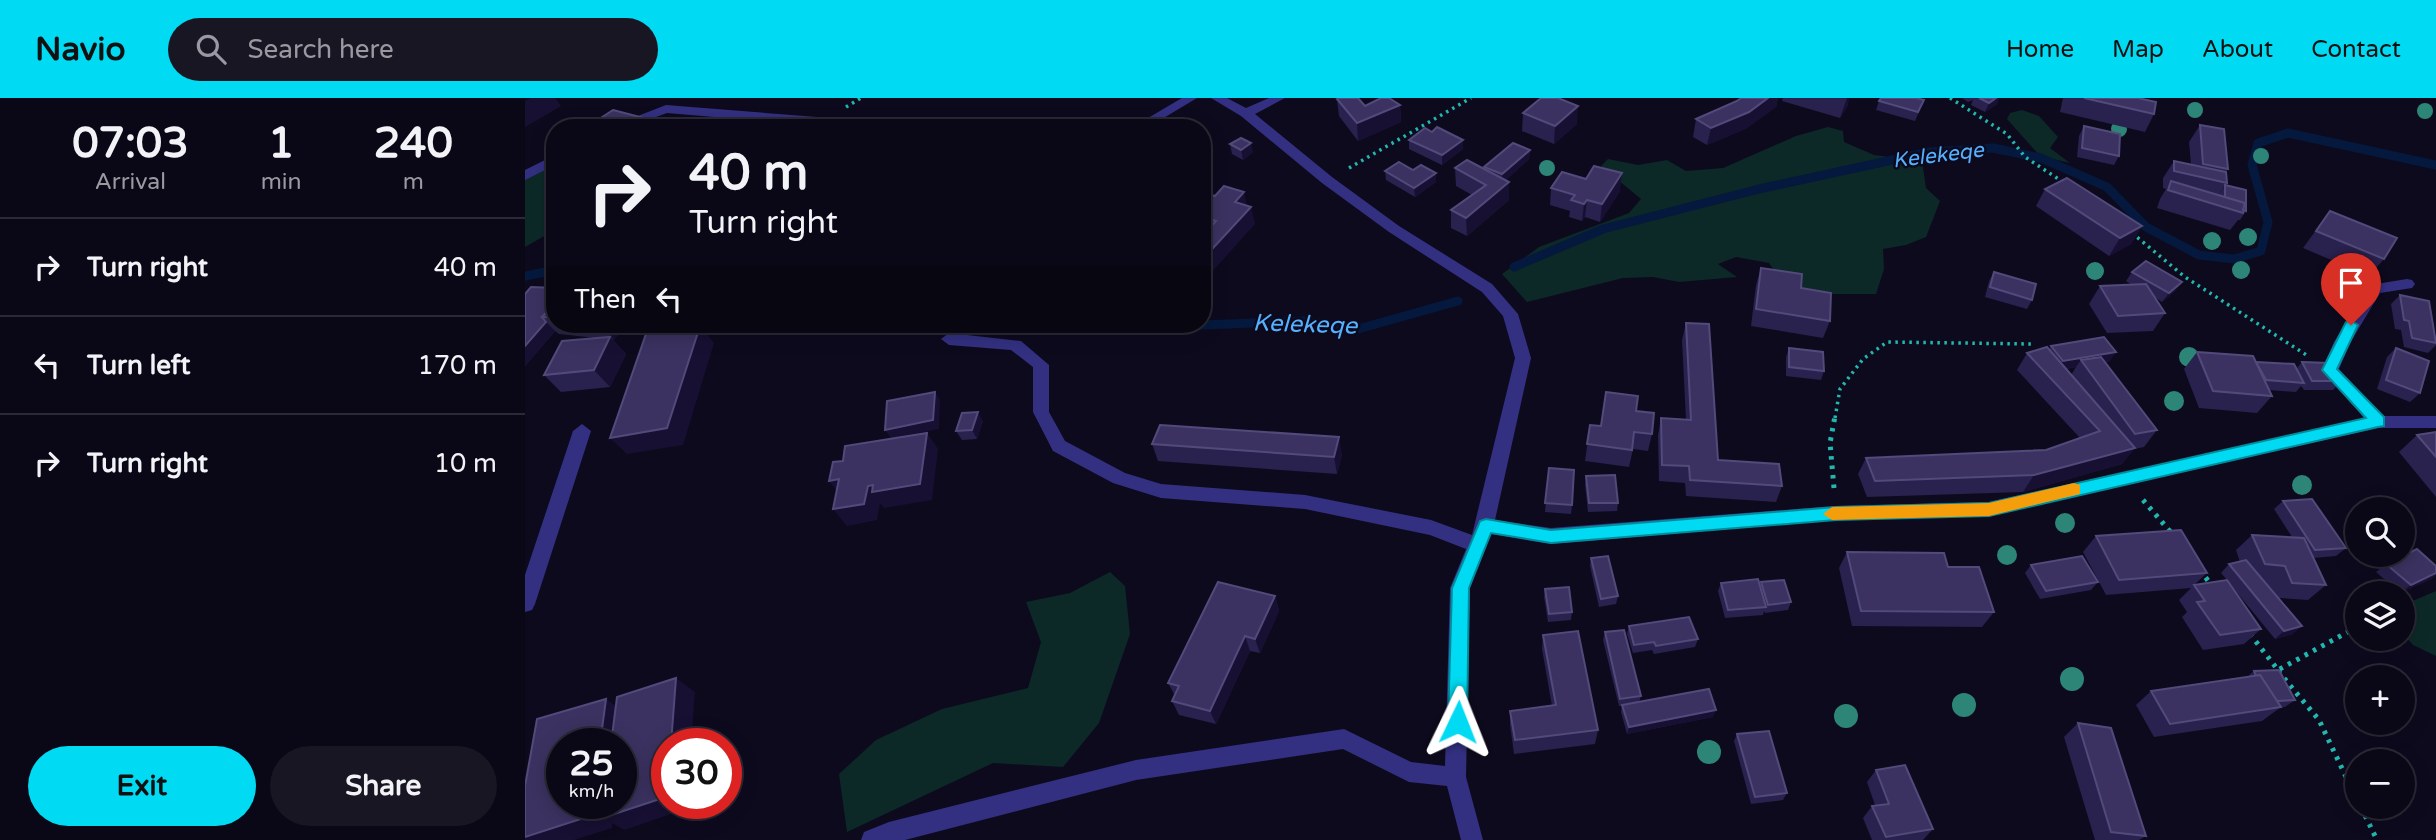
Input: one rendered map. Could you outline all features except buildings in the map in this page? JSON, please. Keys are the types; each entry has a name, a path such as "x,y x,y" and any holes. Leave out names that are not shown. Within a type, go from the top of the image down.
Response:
{"street":[{"path":"1153,119 1191,98"},
{"path":"1217,98 1246,113 1327,180 1394,229 1487,288 1510,314 1523,358 1486,526 1460,588 1455,777 1472,840"},
{"path":"1246,113 1279,98"},
{"path":"638,119 666,109 792,119"},
{"path":"525,176 546,164"},
{"path":"2378,422 2330,370 2342,342 2375,289 2407,284"},
{"path":"949,339 1015,345 1041,365 1041,412 1059,446 1119,478 1161,491 1305,502 1431,528 1477,545"},
{"path":"1486,526 1551,537 1836,513 1989,509 2378,422 2436,422"},
{"path":"525,604 582,431"},
{"path":"873,840 889,832 1136,770 1344,739 1409,772 1455,777"}],"path":[{"path":"1327,180 1471,98"},
{"path":"1950,98 2007,134 2025,157 2067,185"},
{"path":"2128,230 2185,277 2330,370"},
{"path":"1836,513 1830,443 1840,389 1863,359 1887,342 2031,344"},
{"path":"2118,479 2152,508 2177,540"},
{"path":"2194,562 2219,595"},
{"path":"2244,627 2319,720 2345,775"},
{"path":"2278,670 2345,634"},
{"path":"2367,819 2377,840"}],"green space":[{"path":"2022,110 2039,116 2058,137 2050,148 2070,163 2040,156 2007,119 2010,113"},
{"path":"1828,127 1843,131 1844,142 1874,155 1922,161 1926,188 1940,201 1926,237 1906,245 1883,249 1884,269 1876,294 1814,294 1783,282 1769,263 1736,257 1718,264 1737,277 1679,282 1653,277 1623,278 1527,302 1502,274 1539,247 1629,213 1641,199 1601,166 1608,159 1638,165 1667,160 1686,171 1723,168 1796,136"},
{"path":"546,164 546,235 525,247 525,176"},
{"path":"1110,572 1125,586 1130,634 1099,723 1063,767 993,763 847,832 839,774 876,740 942,709 1028,688 1041,642 1026,602 1070,593"},
{"path":"2436,591 2436,656 2415,646 2415,600"}],"waterway":[{"name":"Kelekeqe","path":"1514,267 1603,229 1759,189 1929,152 1993,148 2041,158 2107,187 2146,227 2199,255 2234,259 2261,251 2268,222 2252,165 2258,143 2288,133 2436,165"},
{"name":"Kelekeqe","path":"525,276 546,272"},
{"name":"Kelekeqe","path":"1211,325 1304,321 1358,329 1458,301"}],"slow traffic":[{"path":"1832,514 1989,509 2074,489"}],"route":[{"path":"1458,722 1460,588 1486,526 1551,537 1836,513 1989,509 2188,462 2378,422 2330,370 2351,325"}]}
